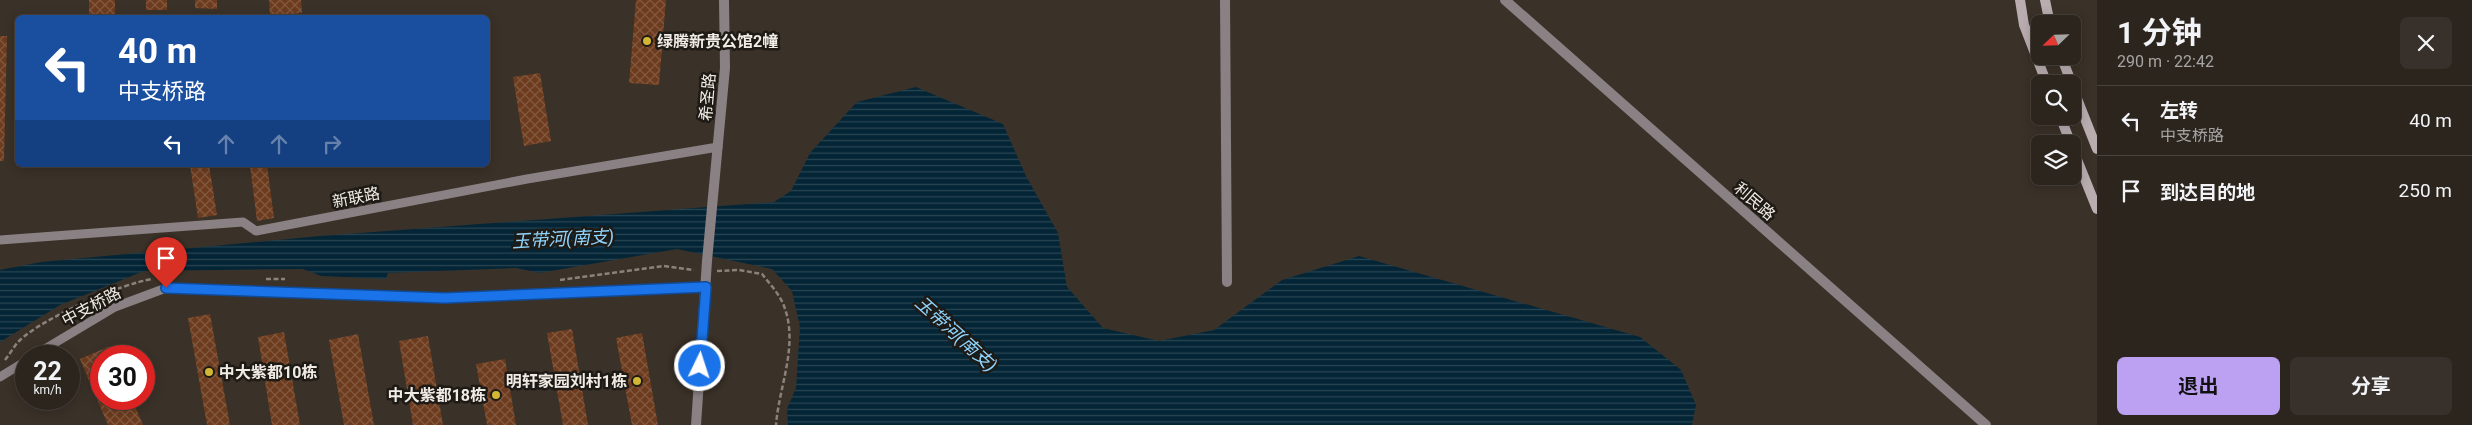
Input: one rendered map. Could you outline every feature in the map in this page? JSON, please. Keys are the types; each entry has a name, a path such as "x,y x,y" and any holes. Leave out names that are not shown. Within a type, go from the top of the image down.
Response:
{"street":[{"name":"希圣路","path":"706,287 725,68 724,0"},
{"path":"1225,0 1227,282"},
{"name":"利民路","path":"1505,0 1986,425"},
{"path":"2020,0 2024,25 2044,75"},
{"path":"2045,0 2048,15"},
{"path":"2081,108 2097,149"},
{"path":"2081,169 2097,209"},
{"path":"696,425 706,287"}],"lane":[{"name":"新联路","path":"0,240 243,222 256,231 527,179 718,147"},
{"name":"中支桥路","path":"51,345 115,307 166,288 445,298 706,287"},
{"path":"0,377 15,368"}],"water":[{"name":"玉带河(南支)","path":"916,87 1003,124 1026,176 1058,233 1067,287 1103,328 1159,341 1214,330 1282,280 1359,256 1640,337 1681,370 1696,405 1692,425 788,425 787,409 796,388 800,327 792,291 772,269 677,249 540,273 516,268 388,273 386,279 321,276 303,269 144,271 60,305 0,342 0,270 41,262 320,236 774,202 791,191 810,153 857,102"}],"building":[{"path":"89,0 115,0 115,15 89,15"},
{"path":"146,0 167,0 167,10 146,10"},
{"path":"195,0 217,0 217,9 195,8"},
{"path":"269,0 301,0 302,13 270,15"},
{"name":"绿腾新贵公馆2幢","path":"636,0 666,0 659,85 629,83"},
{"path":"0,36 7,36 4,161 0,161"},
{"path":"540,73 551,141 524,146 513,77"},
{"path":"190,167 209,167 217,215 198,218"},
{"path":"250,167 267,167 274,218 257,221"},
{"name":"中大紫都10栋","path":"210,314 230,425 207,425 188,318"},
{"path":"572,329 588,425 563,425 547,333"},
{"path":"284,332 300,425 272,425 258,337"},
{"name":"明轩家园刘村1栋","path":"642,333 658,425 632,425 616,338"},
{"path":"358,334 374,425 344,425 329,340"},
{"path":"428,336 443,425 413,425 399,341"},
{"path":"90,355 90,383 80,359"},
{"name":"中大紫都18栋","path":"505,359 516,425 487,425 476,364"},
{"path":"102,410 137,410 143,425 108,425"}],"place":[{"name":"绿腾新贵公馆2幢","path":"647,41"},
{"name":"中大紫都10栋","path":"209,372"},
{"name":"明轩家园刘村1栋","path":"637,381"},
{"name":"中大紫都18栋","path":"496,395"}],"route":[{"path":"166,288 445,298 706,287 700,366"}]}
